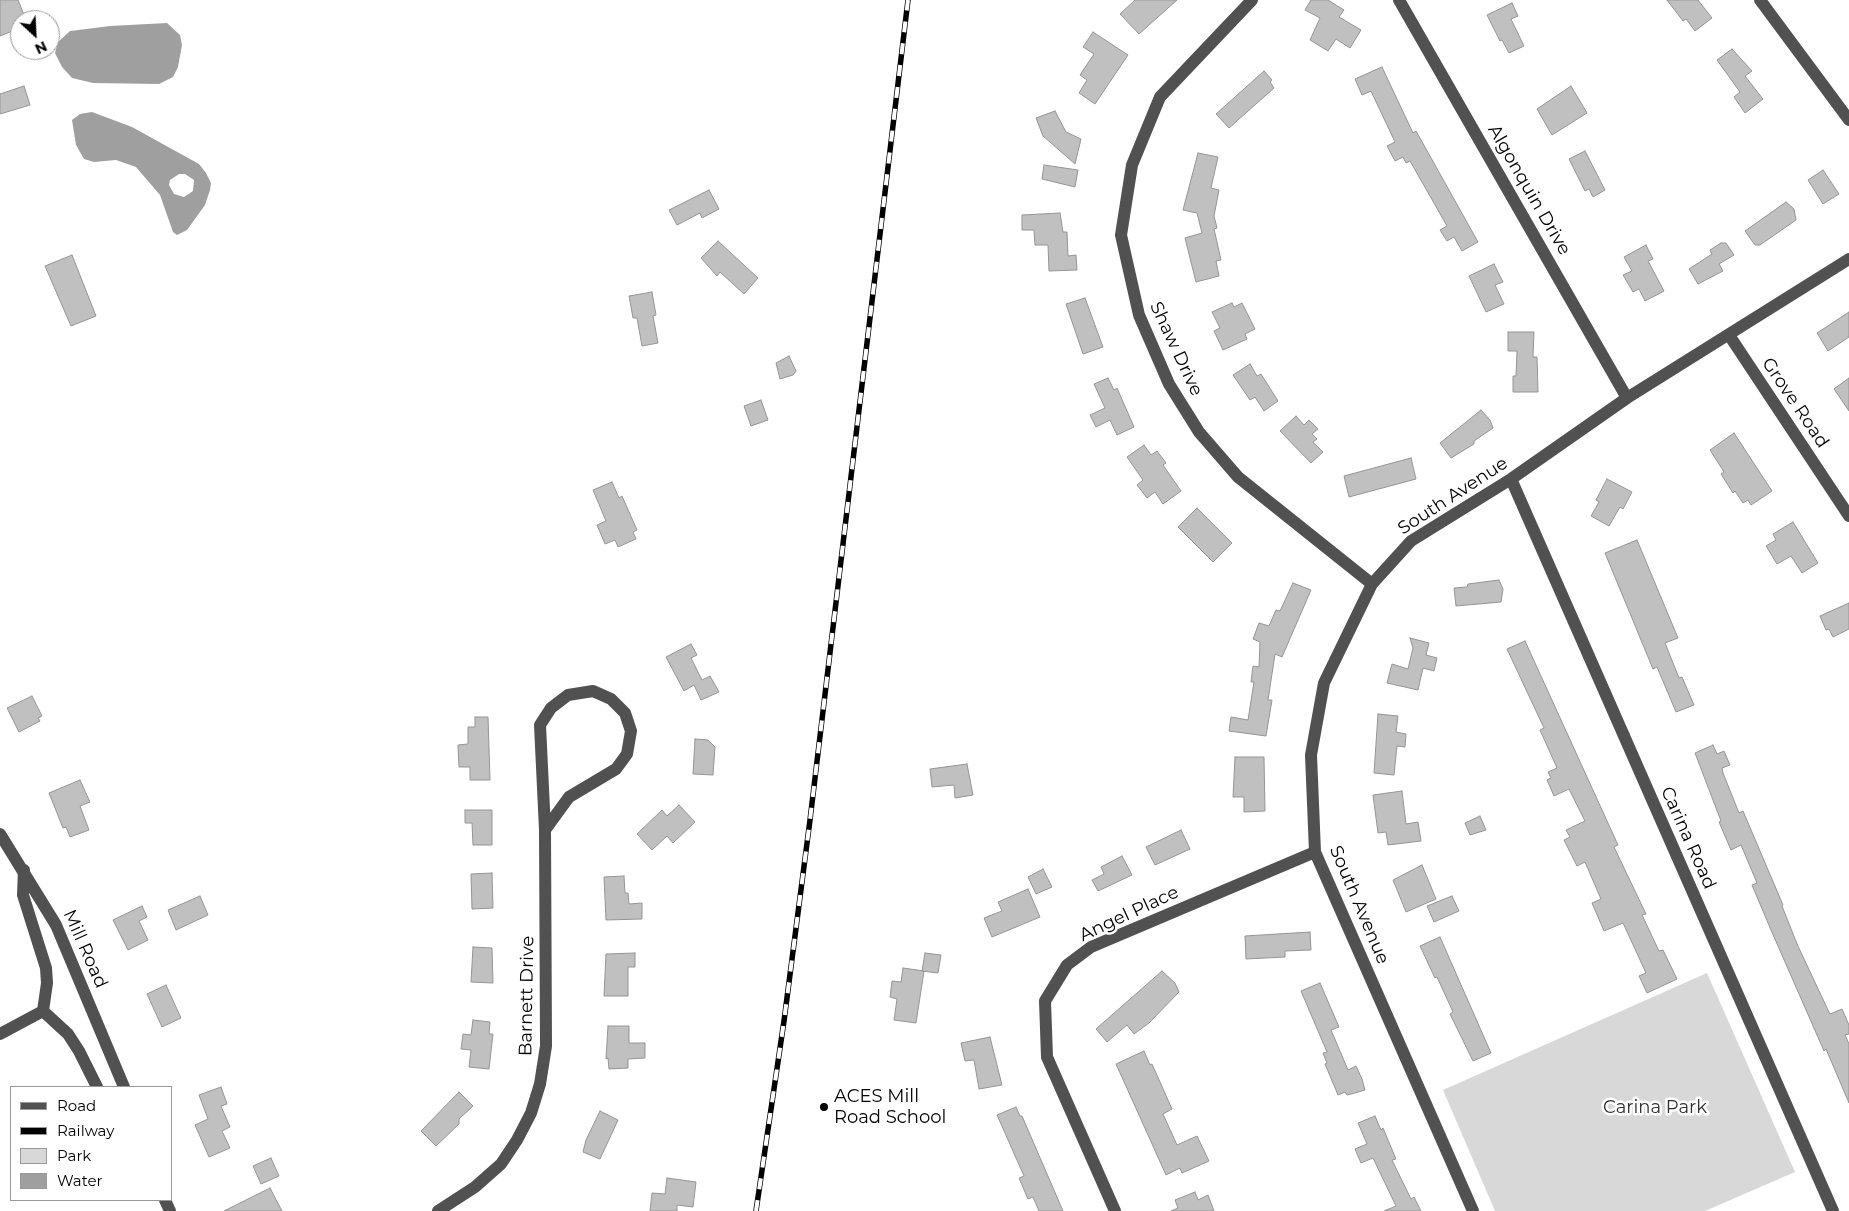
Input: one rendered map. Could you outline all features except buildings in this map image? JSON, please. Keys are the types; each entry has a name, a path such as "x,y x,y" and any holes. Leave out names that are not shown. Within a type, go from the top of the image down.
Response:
{"street":[{"name":"Shaw Drive","path":"1252,0 1160,97 1132,165 1122,234 1138,315 1169,384 1199,432 1238,477 1372,584"},
{"name":"Algonquin Drive","path":"1399,0 1627,398"},
{"path":"1760,0 1849,120"},
{"name":"South Avenue","path":"1473,1211 1315,852 1311,755 1324,682 1372,584 1411,541 1511,479 1627,398 1849,259"},
{"name":"Grove Road","path":"1729,335 1849,516"},
{"name":"Carina Road","path":"1511,479 1833,1211"},
{"name":"Barnett Drive","path":"438,1211 475,1187 501,1164 518,1140 540,1084 546,1046 545,830 540,726 551,708 568,695 593,692 611,699 625,713 631,731 627,754 616,769 569,797 545,830"},
{"name":"Mill Road","path":"0,834 47,907 67,947 124,1086"},
{"name":"Angel Place","path":"1115,1211 1048,1057 1045,1001 1067,965 1091,947 1315,852"},
{"path":"24,870 23,895 46,968 47,984 43,1011"},
{"path":"0,1034 43,1011"},
{"path":"43,1011 68,1034 96,1086"}],"green space":[{"name":"Carina Park","path":"1707,973 1795,1172 1705,1211 1495,1211 1443,1090"}],"water":[{"path":"167,23 180,35 182,45 178,67 173,77 159,84 93,83 72,78 58,60 60,40 70,31 110,26"},
{"path":"92,112 132,127 199,164 211,183 210,190 205,205 187,230 177,235 173,232 160,195 136,167 116,160 94,162 84,159 76,145 72,120 80,114","holes":["179,174 185,174 194,180 193,191 184,197 174,194 169,185 170,180"]}],"railway":[{"path":"756,1211 784,1021 810,820 908,0"}],"place":[{"name":"ACES Mill Road School","path":"824,1107"}]}
